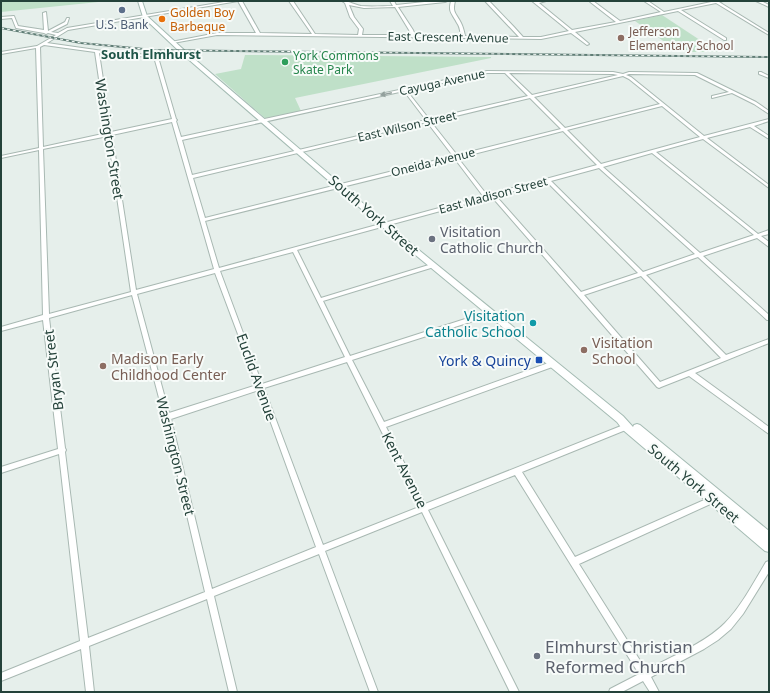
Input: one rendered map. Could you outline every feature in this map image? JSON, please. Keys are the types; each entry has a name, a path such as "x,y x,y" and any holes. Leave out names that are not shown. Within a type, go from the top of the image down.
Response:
{"main road":[{"name":"South York Street","path":"140,1 145,16 299,152 432,266 620,419 626,427 714,499 769,547"},
{"name":"South York Street","path":"620,419 630,423 769,537"}],"street":[{"path":"1,53 38,47 71,28 196,6 236,1"},
{"path":"240,1 260,35"},
{"path":"291,1 314,35"},
{"path":"392,1 411,30 413,36"},
{"path":"345,2 373,7 445,1"},
{"path":"453,1 450,8 453,16 461,27 463,37"},
{"path":"487,1 495,11 513,26 521,37"},
{"path":"535,2 544,1"},
{"path":"591,1 619,22"},
{"path":"646,1 664,13"},
{"path":"702,1 706,4"},
{"name":"East Crescent Avenue","path":"173,42 215,34 543,37 721,1"},
{"path":"758,1 769,6"},
{"path":"345,2 352,17 361,29 360,35"},
{"path":"535,2 587,44"},
{"path":"716,2 769,34"},
{"path":"679,10 726,39"},
{"path":"45,12 46,33"},
{"path":"1,18 13,17 17,27 59,34"},
{"path":"46,33 66,24 68,19"},
{"path":"44,44 97,52 156,57 192,58"},
{"name":"Bryan Street","path":"38,47 46,316 63,450 90,692"},
{"name":"Washington Street","path":"97,52 134,293 167,417 233,692"},
{"name":"Euclid Avenue","path":"156,57 217,270 374,692"},
{"name":"Cayuga Avenue","path":"180,139 487,72 614,73 623,75 629,73 691,74 701,76 757,104 769,113"},
{"path":"506,72 600,166 769,318"},
{"path":"760,73 769,77"},
{"path":"623,75 630,78 703,138 769,187"},
{"name":"East Wilson Street","path":"191,177 623,75"},
{"path":"405,90 486,197"},
{"path":"713,96 732,92"},
{"name":"Oneida Avenue","path":"203,220 663,105"},
{"path":"1,156 175,120"},
{"name":"East Madison Street","path":"1,329 294,248 769,120"},
{"path":"750,125 769,138"},
{"path":"652,151 769,245"},
{"path":"548,180 726,359"},
{"path":"493,195 659,385 769,341"},
{"path":"581,294 769,232"},
{"name":"Kent Avenue","path":"294,248 515,692"},
{"path":"320,300 432,266"},
{"path":"167,417 490,312"},
{"path":"382,426 553,364"},
{"path":"690,373 769,431"},
{"path":"1,677 626,427"},
{"path":"1,470 63,450"},
{"path":"517,471 655,692"},
{"path":"574,562 714,499"},
{"path":"613,692 701,646 728,626 740,612 769,565"}],"green space":[{"path":"1,1 108,1 1,12"},
{"path":"662,15 718,52 679,52 635,21"},
{"path":"245,55 491,58 295,98 301,111 266,119 215,74 241,69"}],"railway":[{"path":"1,28 81,43 154,50 769,57"}],"place":[{"name":"U.S. Bank","path":"122,10"},
{"name":"Golden Boy Barbeque","path":"162,19"},
{"name":"Jefferson Elementary School","path":"621,38"},
{"name":"York Commons Skate Park","path":"285,62"},
{"name":"Visitation Catholic Church","path":"432,239"},
{"name":"Visitation Catholic School","path":"533,323"},
{"name":"Visitation School","path":"584,350"},
{"name":"York & Quincy","path":"539,360"},
{"name":"Madison Early Childhood Center","path":"103,366"},
{"name":"Elmhurst Christian Reformed Church","path":"537,656"}],"district":[{"name":"South Elmhurst","path":"151,54"}]}
